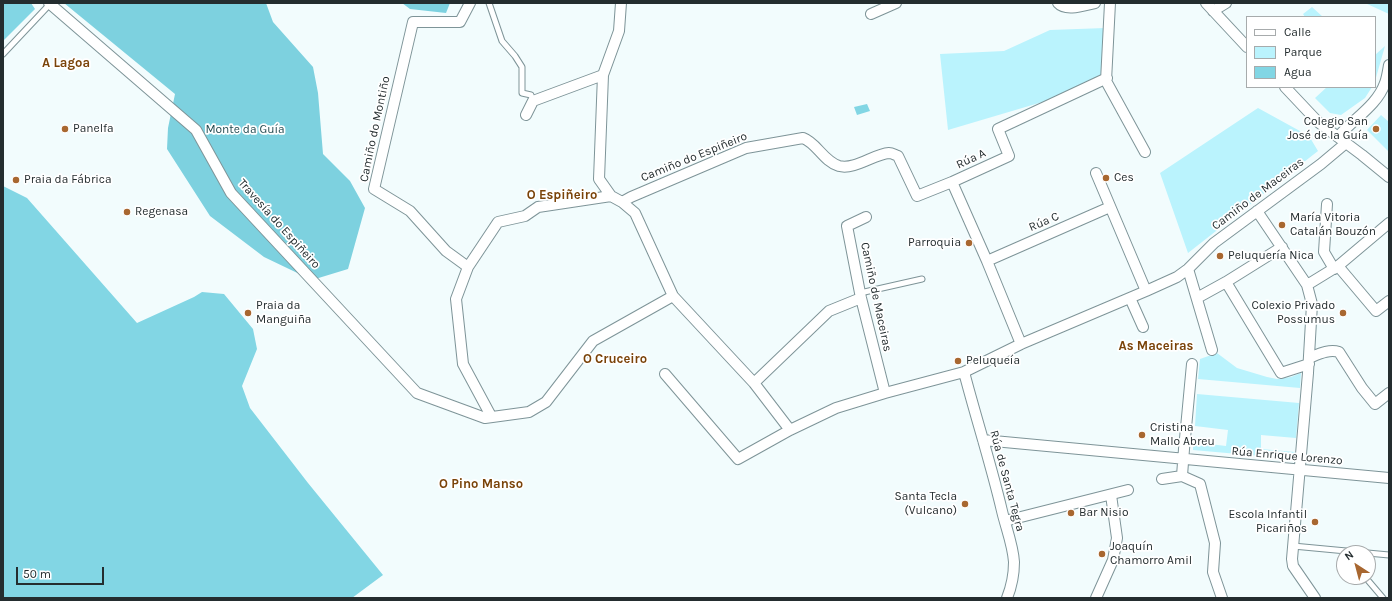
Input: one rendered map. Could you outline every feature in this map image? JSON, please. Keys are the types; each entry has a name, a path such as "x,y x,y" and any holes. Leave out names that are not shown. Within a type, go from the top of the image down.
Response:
{"street":[{"name":"Travesía do Espiñeiro","path":"49,3 196,130 231,194 417,393 485,418 529,412 546,402 593,341 673,296"},
{"name":"Camiño do Montiño","path":"468,267 446,251 410,211 374,189 413,22 460,22 470,3"},
{"path":"621,3 619,31 603,75 599,179 611,196 622,202 635,213 673,296 754,382 790,430"},
{"path":"871,14 896,3"},
{"path":"1058,3 1060,6 1068,7 1095,3"},
{"path":"1110,3 1106,81 1145,152"},
{"path":"1206,3 1246,46"},
{"path":"1213,11 1226,3"},
{"name":"Camiño de Maceiras","path":"866,217 847,226 861,296 885,393 964,372 1021,344 1176,277 1188,269 1214,243 1321,164 1380,94 1385,83 1389,65"},
{"path":"526,115 533,101 603,75"},
{"name":"Rúa A","path":"917,196 1009,156 998,129 1107,78"},
{"path":"1286,88 1318,122 1389,177"},
{"name":"Camiño do Espiñeiro","path":"622,202 710,162 746,148 803,138 810,140 826,158 838,166 848,167 890,153 898,156 917,196"},
{"path":"1096,173 1146,291"},
{"path":"952,182 987,261 1021,344"},
{"path":"491,416 463,364 456,299 468,267 498,222 525,216 538,207 611,196"},
{"path":"1328,204 1324,252 1376,311 1389,301"},
{"name":"Rúa C","path":"987,261 1110,207"},
{"path":"1257,211 1307,285 1312,304 1309,361 1292,559 1293,566 1313,597"},
{"path":"1307,285 1336,267 1389,223"},
{"path":"1197,298 1226,282 1282,247"},
{"path":"1188,269 1212,350"},
{"path":"1226,282 1281,373 1326,352 1334,351 1339,352 1362,388 1375,404 1389,392"},
{"path":"754,382 828,311 861,296"},
{"path":"1130,298 1143,327"},
{"path":"1182,476 1192,364"},
{"name":"Rúa de Santa Tegra","path":"964,372 974,413 983,440 1005,521 1014,563 1010,590 1007,598"},
{"path":"665,374 738,459 790,430 836,408 885,393"},
{"name":"Rúa Enrique Lorenzo","path":"983,440 1389,478"},
{"path":"1162,479 1182,476 1200,484 1215,543 1213,572 1222,598"},
{"path":"1005,521 1128,490"},
{"path":"1096,598 1113,560 1116,545 1117,538 1111,495"}],"lane":[{"path":"3,54 49,3"},
{"path":"489,3 502,41 522,67 522,92 531,95 533,101"},
{"path":"861,296 922,279"},
{"path":"1293,546 1389,555"},
{"path":"1372,585 1383,598"}],"green space":[{"name":"Monte da Guía","path":"64,3 266,3 273,22 313,67 318,93 323,154 350,181 365,208 348,269 312,280 264,257 210,216 167,149 168,128 175,94"},
{"path":"402,3 450,3 446,13 410,9"},
{"path":"1365,3 1389,3 1389,14"},
{"path":"1312,7 1322,16 1304,16 1303,14"},
{"path":"1105,28 1103,84 948,130 940,54 1004,51 1050,30"},
{"path":"1385,46 1376,78 1376,54"},
{"path":"1326,88 1371,88 1365,98 1341,115 1330,113 1315,98"},
{"path":"1258,108 1309,136 1318,151 1188,253 1160,173"},
{"path":"1381,115 1389,122 1389,152 1367,130"},
{"path":"1217,353 1237,368 1267,377 1277,379 1291,377 1301,373 1300,388 1198,379 1200,359"},
{"path":"1197,394 1299,403 1296,438 1261,435 1261,449 1295,452 1294,459 1193,450 1193,442 1226,446 1228,430 1195,426"}],"water":[{"path":"3,3 31,3 35,9 3,41"},
{"path":"867,104 870,111 857,115 854,107"},
{"path":"3,186 27,198 137,323 202,292 224,294 253,329 257,349 242,386 250,408 308,483 383,575 352,598 3,598"}],"place":[{"name":"Panelfa","path":"65,129"},
{"name":"Colegio San José de la Guía","path":"1376,129"},
{"name":"Ces","path":"1106,178"},
{"name":"Praia da Fábrica","path":"16,180"},
{"name":"Regenasa","path":"127,212"},
{"name":"María Vitoria Catalán Bouzón","path":"1282,225"},
{"name":"Parroquia","path":"969,243"},
{"name":"Peluquería Nica","path":"1220,256"},
{"name":"Praia da Manguiña","path":"248,313"},
{"name":"Colexio Privado Possumus","path":"1343,313"},
{"name":"Peluqueía","path":"958,361"},
{"name":"Cristina Mallo Abreu","path":"1142,435"},
{"name":"Santa Tecla (Vulcano)","path":"965,504"},
{"name":"Bar Nisio","path":"1071,513"},
{"name":"Escola Infantil Picariños","path":"1315,522"},
{"name":"Joaquín Chamorro Amil","path":"1102,554"}],"district":[{"name":"A Lagoa","path":"66,63"},
{"name":"O Espiñeiro","path":"562,195"},
{"name":"As Maceiras","path":"1156,346"},
{"name":"O Cruceiro","path":"615,359"},
{"name":"O Pino Manso","path":"481,484"}]}
